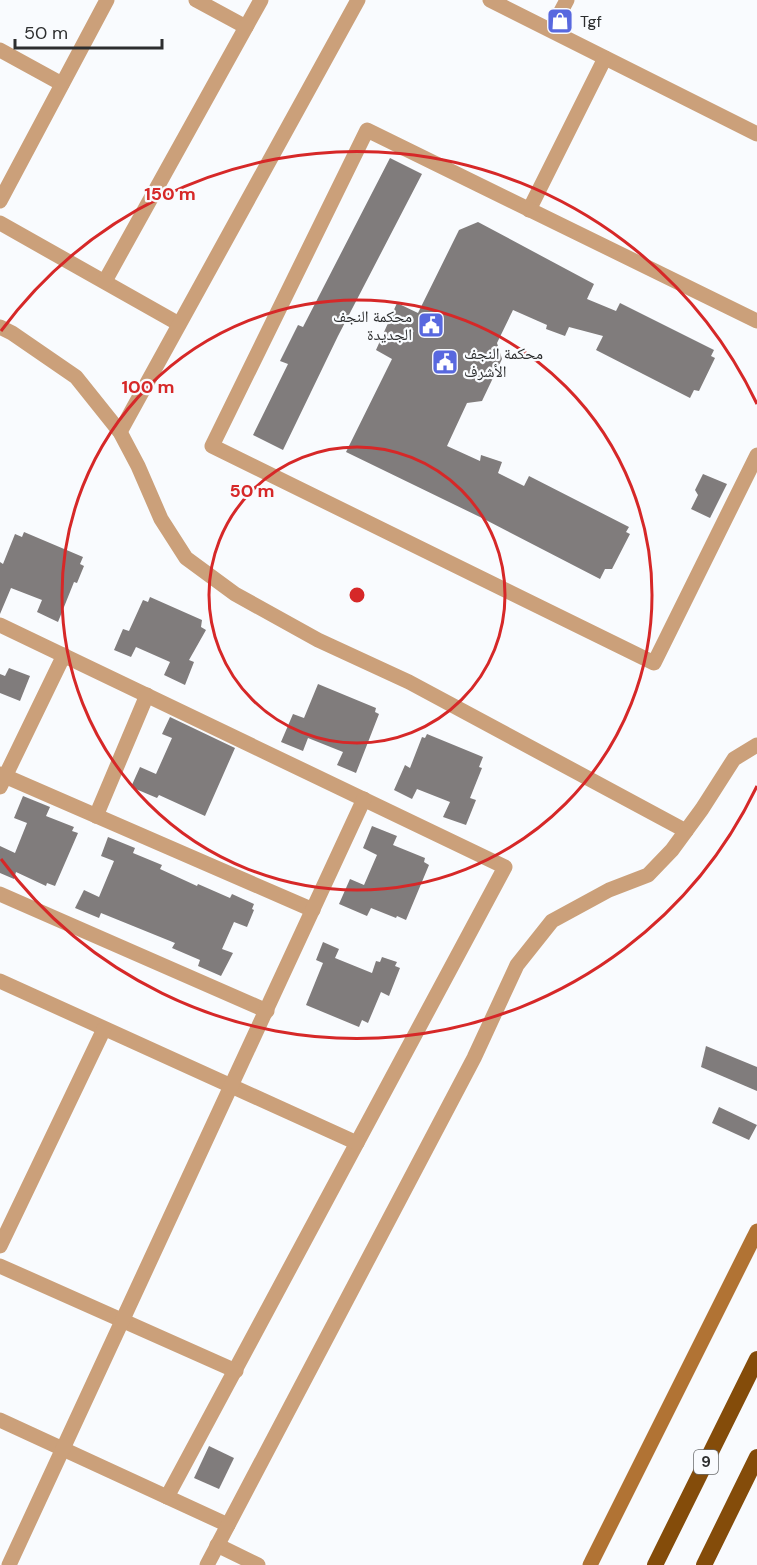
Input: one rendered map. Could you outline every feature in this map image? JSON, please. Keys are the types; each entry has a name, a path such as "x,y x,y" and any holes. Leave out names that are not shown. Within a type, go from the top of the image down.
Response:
{"highway":[{"name":"9","path":"655,1565 757,1359"},
{"path":"704,1565 757,1457"}],"main road":[{"path":"590,1565 757,1231"}],"street":[{"path":"0,201 107,0"},
{"path":"196,0 246,27"},
{"path":"105,281 261,0"},
{"path":"120,432 358,0"},
{"path":"490,0 757,134"},
{"path":"550,30 567,0"},
{"path":"0,50 62,84"},
{"path":"529,210 605,58"},
{"path":"757,321 367,130 212,446 654,663 757,455"},
{"path":"0,223 179,324"},
{"path":"0,327 76,377 120,432 161,519 186,558 235,594 318,640 409,682 686,831"},
{"path":"0,625 505,867 167,1497"},
{"path":"64,655 2,779 96,816 313,910"},
{"path":"96,816 147,695"},
{"path":"207,1565 474,1058 517,965 552,921 609,890 648,876 686,831 734,759 757,745"},
{"path":"9,1565 364,800"},
{"path":"0,894 267,1011"},
{"path":"0,981 357,1143"},
{"path":"0,1246 104,1029"},
{"path":"0,1266 236,1371"},
{"path":"0,1420 228,1525"},
{"path":"217,1545 258,1565"}],"building":[{"path":"390,158 422,174 338,336 283,450 253,435 288,364 280,361 298,325 303,327"},
{"path":"478,222 594,284 587,299 616,311 620,303 714,350 711,356 715,358 699,391 694,390 690,398 596,350 603,336 569,327 565,336 546,329 547,325 513,310 497,343 502,359 482,401 467,403 447,446 480,461 481,455 502,462 498,473 524,486 529,476 629,527 626,532 630,534 612,569 605,569 600,579 346,452 392,359 376,350 397,303 418,313 459,230"},
{"path":"703,474 727,484 710,518 691,509 698,495 695,490"},
{"path":"24,532 83,557 80,564 84,566 77,583 74,582 58,622 37,612 42,600 11,588 0,614 0,562 3,564 15,534 22,537"},
{"path":"150,597 202,620 201,627 206,630 189,660 194,662 185,685 164,675 170,662 136,647 131,657 114,650 123,629 129,631 143,600 148,602"},
{"path":"9,668 30,676 20,701 0,693 0,674 5,676"},
{"path":"318,684 376,708 375,712 379,714 356,773 337,765 343,752 308,738 303,751 281,742 293,714 304,718"},
{"path":"170,717 235,748 205,816 159,795 157,798 131,787 140,767 156,774 172,738 162,734"},
{"path":"427,734 483,757 479,767 482,768 470,798 476,800 466,825 443,817 450,802 417,789 412,799 394,790 405,765 410,768 422,737 425,738"},
{"path":"23,796 50,807 46,816 74,827 72,831 78,833 55,886 47,883 46,886 16,872 14,879 0,873 0,846 15,853 27,823 14,818"},
{"path":"372,826 397,836 393,845 425,858 424,862 429,865 406,920 371,908 367,916 339,904 350,879 364,885 377,855 363,848"},
{"path":"108,837 135,848 133,853 162,865 160,869 197,886 198,884 230,898 232,894 254,904 247,927 234,922 222,949 233,953 221,976 198,966 200,960 172,948 175,943 101,913 99,918 75,908 84,890 99,897 114,861 101,856"},
{"path":"323,942 339,949 335,958 372,973 376,961 380,962 382,957 397,962 395,966 400,968 389,996 381,992 368,1023 362,1020 359,1027 306,1005 323,963 316,960"},
{"path":"706,1046 757,1067 757,1091 701,1067"},
{"path":"719,1107 757,1125 749,1140 712,1123"},
{"path":"209,1446 234,1458 219,1489 194,1478"}],"place":[{"name":"Tgf","path":"560,21"},
{"name":"محكمة النجف الجديدة","path":"431,325"},
{"name":"محكمة النجف الأشرف","path":"445,362"}]}
